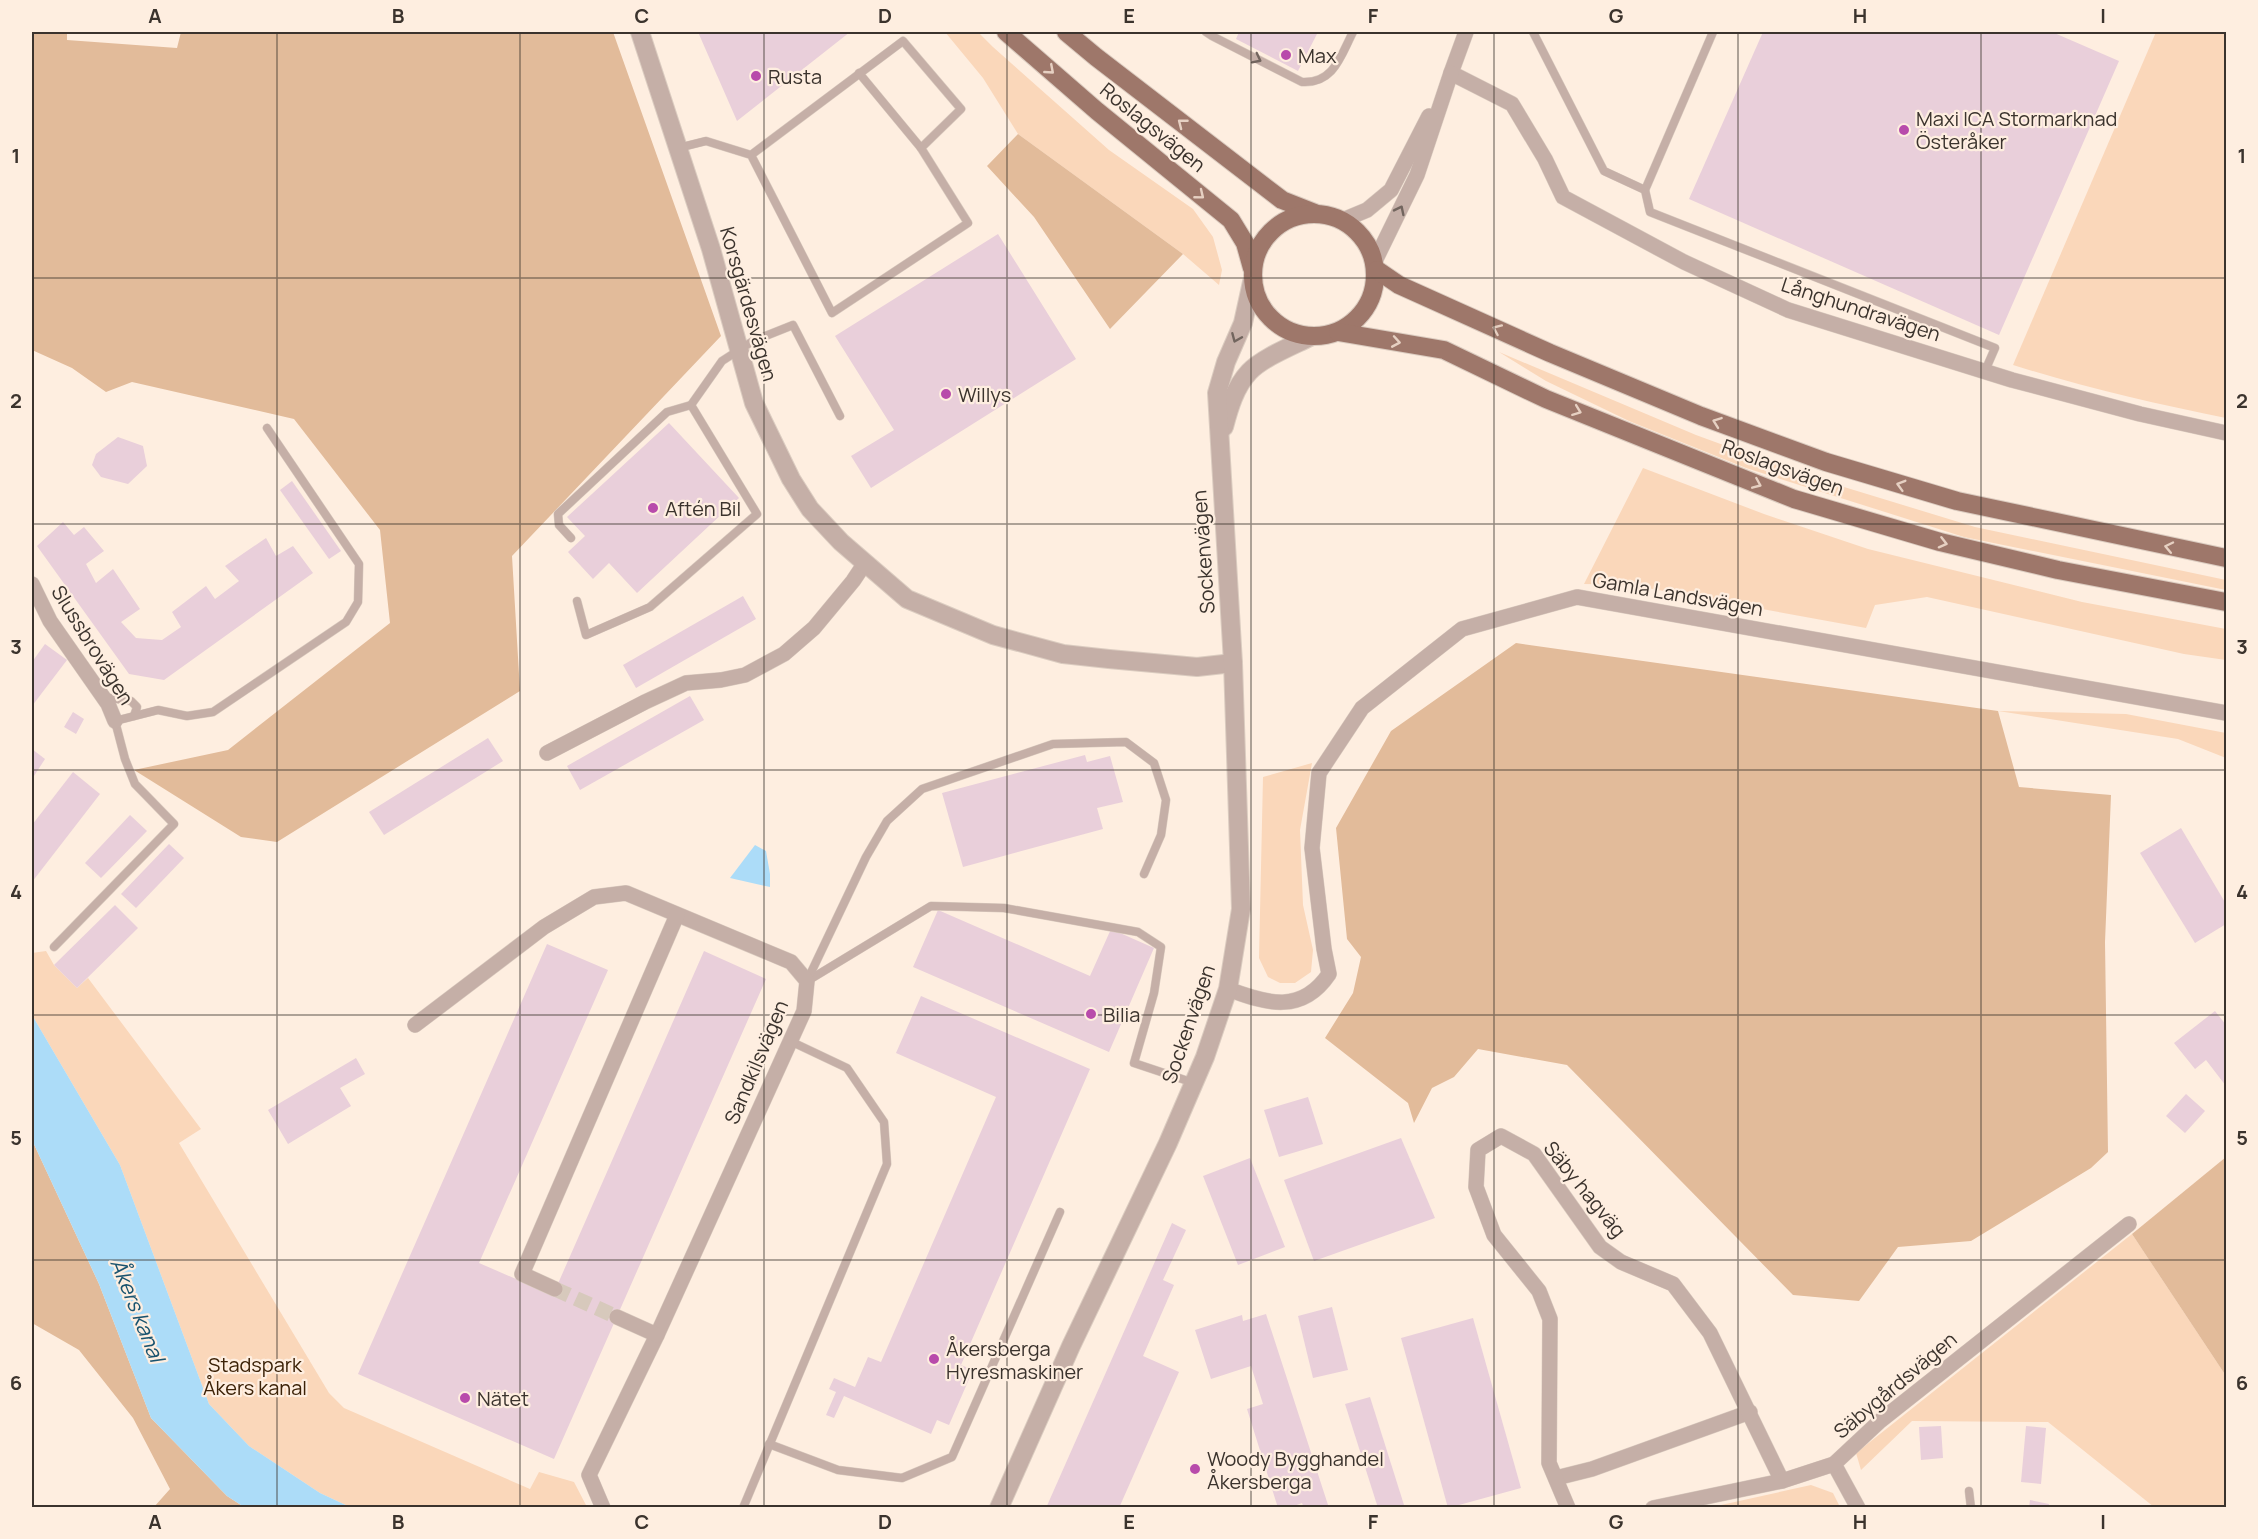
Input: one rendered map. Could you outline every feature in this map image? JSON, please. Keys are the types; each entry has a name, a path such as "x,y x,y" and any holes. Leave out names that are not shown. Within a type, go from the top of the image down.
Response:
{"main road":[{"name":"Roslagsvägen","path":"1006,32 1097,111 1231,220 1245,243 1252,276"},
{"name":"Roslagsvägen","path":"1066,32 1282,200 1316,213"},
{"path":"1316,213 1342,220 1363,238 1375,266 1374,290 1369,303 1351,325 1338,332 1310,337 1282,328 1271,320 1255,295 1252,276 1255,256 1268,233 1290,218 1316,213"},
{"name":"Roslagsvägen","path":"1375,266 1399,285 1550,353 1701,416 1826,462 1957,501 2226,558"},
{"name":"Roslagsvägen","path":"1338,332 1444,350 1546,399 1794,499 1940,542 2047,568 2226,602"}],"street":[{"name":"Korsgärdesvägen","path":"640,32 711,249 754,403 790,479 810,508 841,542 907,599 993,635 1063,654 1120,661 1197,667 1233,663"},
{"path":"1375,266 1417,175 1466,32"},
{"path":"1342,220 1367,210 1391,190 1451,73"},
{"name":"Långhundravägen","path":"1451,73 1512,104 1545,159 1563,197 1684,262 1788,310 1985,371 2140,414 2226,433"},
{"name":"Sockenvägen","path":"999,1508 1194,1083 1228,989 1241,909 1233,663 1217,393 1226,362 1243,323 1252,276"},
{"name":"Sockenvägen","path":"1219,444 1231,402 1249,372 1273,356 1310,337"},
{"path":"548,753 686,683 745,675 784,654 814,628 853,581 865,562"},
{"name":"Slussbrovägen","path":"32,584 50,621 103,697 115,721"},
{"name":"Gamla Landsvägen","path":"1228,989 1256,999 1289,1003 1319,989 1329,974 1312,848 1319,773 1362,708 1462,629 1577,597 2226,713"},
{"name":"Sandkilsvägen","path":"415,1026 544,927 594,897 626,894 790,962 807,981 804,1011 657,1335 589,1475 603,1508"},
{"path":"555,1289 522,1274 677,915"},
{"name":"Säby hagväg","path":"1568,1508 1549,1463 1550,1319 1539,1291 1494,1235 1476,1187 1478,1150 1501,1136 1534,1154 1600,1247 1621,1262 1673,1284 1710,1333 1782,1481"},
{"name":"Säbygårdsvägen","path":"1653,1508 1782,1481 1834,1464 1880,1422 2129,1224"},
{"path":"617,1317 657,1335"},
{"path":"1556,1478 1592,1469 1750,1412"},
{"path":"1834,1464 1858,1508"}],"lane":[{"path":"1206,32 1302,82 1313,83 1331,74 1353,32"},
{"path":"1533,32 1604,171 1645,190"},
{"path":"1713,32 1645,190 1650,212 1995,348 1985,371"},
{"path":"751,155 903,41 961,109 921,148"},
{"path":"678,148 706,141 751,155 832,313 968,223 921,148 859,74"},
{"path":"571,538 559,525 558,514 667,412 691,405 722,361 738,349 793,325 840,416"},
{"path":"577,601 586,635 650,607 757,514 691,405"},
{"path":"115,721 158,710 187,716 213,712 346,622 358,602 359,564 267,428"},
{"path":"103,697 131,700 137,707 135,716"},
{"name":"Slussbrovägen","path":"54,947 174,824 135,784 125,759 115,721"},
{"path":"807,981 866,857 887,821 922,789 1053,744 1126,742 1154,763 1166,800 1161,835 1144,874"},
{"path":"807,981 931,906 1004,908 1138,932 1161,947 1154,993 1134,1063 1194,1083"},
{"path":"743,1508 887,1164 884,1122 847,1068 790,1041"},
{"path":"770,1444 838,1470 902,1478 952,1457 1060,1212"},
{"path":"1969,1491 1971,1508"}],"green space":[{"path":"945,32 978,32 1109,150 1193,209 1213,237 1222,270 1219,285 1183,254 1018,134 983,78"},
{"path":"2156,32 2226,32 2226,418 2066,381 2013,365"},
{"path":"1499,352 1696,435 1808,476 1975,527 2226,580 2226,590 1964,537 1746,468 1629,421 1546,381"},
{"path":"1643,468 1764,514 1868,549 2082,602 2226,629 2226,660 2184,654 1927,597 1875,605 1866,628 1631,585 1584,584"},
{"path":"1998,711 2126,714 2226,733 2226,758 2178,739"},
{"path":"1312,763 1300,830 1303,905 1313,950 1311,972 1295,983 1280,983 1268,977 1259,958 1263,777"},
{"name":"Stadspark Åkers kanal","path":"46,951 54,965 77,988 88,978 201,1129 179,1143 329,1393 344,1408 530,1489 539,1472 574,1482 587,1507 350,1507 320,1493 249,1446 209,1404 120,1165 32,1015 32,953"},
{"path":"2132,1234 2226,1376 2226,1507 2154,1507 2048,1422 1912,1421 1861,1470 1856,1453"},
{"path":"1811,1485 1833,1493 1840,1507 1712,1507"}],"shaded area":[{"path":"32,32 67,32 67,40 177,48 181,32 613,32 721,336 512,556 520,691 277,842 241,837 134,770 228,750 390,623 380,530 294,419 132,382 106,392 72,368 32,350"},
{"path":"1018,134 1183,254 1110,329 1034,217 987,166"},
{"path":"1516,643 1998,711 2019,787 2111,795 2105,942 2108,1152 2091,1168 1971,1241 1898,1247 1859,1301 1793,1295 1567,1065 1478,1049 1454,1077 1432,1088 1414,1123 1408,1103 1325,1038 1353,993 1361,957 1347,939 1336,828 1391,731"},
{"path":"32,1140 99,1284 151,1418 227,1496 244,1507 154,1507 170,1489 133,1418 79,1350 32,1323"},
{"path":"2226,1157 2226,1376 2132,1234"}],"water":[{"path":"755,845 766,851 770,887 730,878"},
{"name":"Åkers kanal","path":"32,1015 120,1165 209,1404 249,1446 320,1493 350,1507 244,1507 227,1496 151,1418 99,1284 32,1140"}],"building":[{"name":"Rusta","path":"698,32 850,32 737,121"},
{"name":"Max","path":"1239,32 1318,32 1298,71 1236,39"},
{"name":"Maxi ICA Stormarknad Österåker","path":"1763,32 2052,32 2119,61 1999,335 1689,199"},
{"name":"Willys","path":"998,234 1076,359 871,488 851,456 894,430 835,336"},
{"name":"Aftén Bil","path":"669,423 739,498 637,593 609,563 593,579 568,552 585,536 567,517"},
{"path":"118,437 143,446 147,466 128,484 101,477 92,465 96,454"},
{"path":"292,481 341,551 329,559 280,490"},
{"path":"63,522 74,535 84,527 104,551 86,564 96,583 113,569 140,609 121,622 136,638 162,640 181,627 172,612 206,586 215,599 239,581 225,566 266,538 276,556 293,546 313,573 164,680 129,674 37,546"},
{"path":"743,596 756,619 636,688 623,665"},
{"path":"45,644 67,660 32,706 32,662"},
{"path":"690,696 704,720 580,790 567,766"},
{"path":"73,712 84,719 76,734 64,727"},
{"path":"488,738 503,761 384,835 369,812"},
{"path":"32,749 45,759 32,779"},
{"path":"1085,755 1087,762 1110,756 1123,802 1097,808 1103,829 963,867 942,793"},
{"path":"73,772 100,794 32,882 32,825"},
{"path":"130,815 147,831 101,878 85,863"},
{"path":"2181,828 2226,904 2226,924 2195,943 2140,853"},
{"path":"169,844 184,858 136,908 121,894"},
{"path":"115,905 138,928 77,988 54,965"},
{"path":"938,910 1090,976 1111,929 1154,948 1109,1052 913,967"},
{"path":"547,944 608,970 479,1263 553,1295 704,951 766,979 554,1459 358,1374"},
{"path":"921,996 1090,1069 961,1365 973,1370 949,1425 937,1420 931,1434 844,1396 834,1418 826,1415 836,1392 829,1389 834,1378 855,1387 868,1357 881,1362 996,1097 896,1053"},
{"path":"2215,1011 2226,1025 2226,1086 2206,1060 2195,1069 2174,1043"},
{"path":"356,1058 365,1074 340,1088 351,1106 288,1144 268,1110"},
{"path":"2186,1094 2205,1111 2185,1133 2166,1116"},
{"path":"1308,1097 1323,1144 1279,1157 1264,1110"},
{"path":"1401,1138 1435,1218 1314,1261 1284,1180"},
{"path":"1250,1158 1285,1247 1238,1265 1203,1176"},
{"path":"1172,1223 1186,1230 1163,1280 1174,1285 1143,1356 1179,1372 1119,1508 1046,1508"},
{"path":"1332,1307 1348,1370 1313,1378 1298,1316"},
{"path":"1266,1314 1329,1508 1304,1508 1302,1503 1289,1508 1278,1508 1247,1409 1263,1404 1251,1366 1211,1379 1195,1330 1242,1315 1243,1321"},
{"path":"1473,1318 1521,1488 1448,1508 1401,1338"},
{"path":"1370,1397 1404,1505 1396,1508 1378,1508 1345,1404"},
{"path":"1941,1426 1943,1458 1921,1460 1919,1427"},
{"path":"2026,1426 2046,1428 2041,1484 2021,1482"},
{"path":"2030,1500 2049,1504 2048,1508 2029,1508"}],"tunnel":[{"path":"555,1289 617,1317"}],"place":[{"name":"Max","path":"1286,55"},
{"name":"Rusta","path":"756,76"},
{"name":"Maxi ICA Stormarknad Österåker","path":"1904,130"},
{"name":"Willys","path":"946,394"},
{"name":"Aftén Bil","path":"653,508"},
{"name":"Bilia","path":"1091,1014"},
{"name":"Åkersberga Hyresmaskiner","path":"934,1359"},
{"name":"Nätet","path":"465,1398"},
{"name":"Woody Bygghandel Åkersberga","path":"1195,1469"}]}
